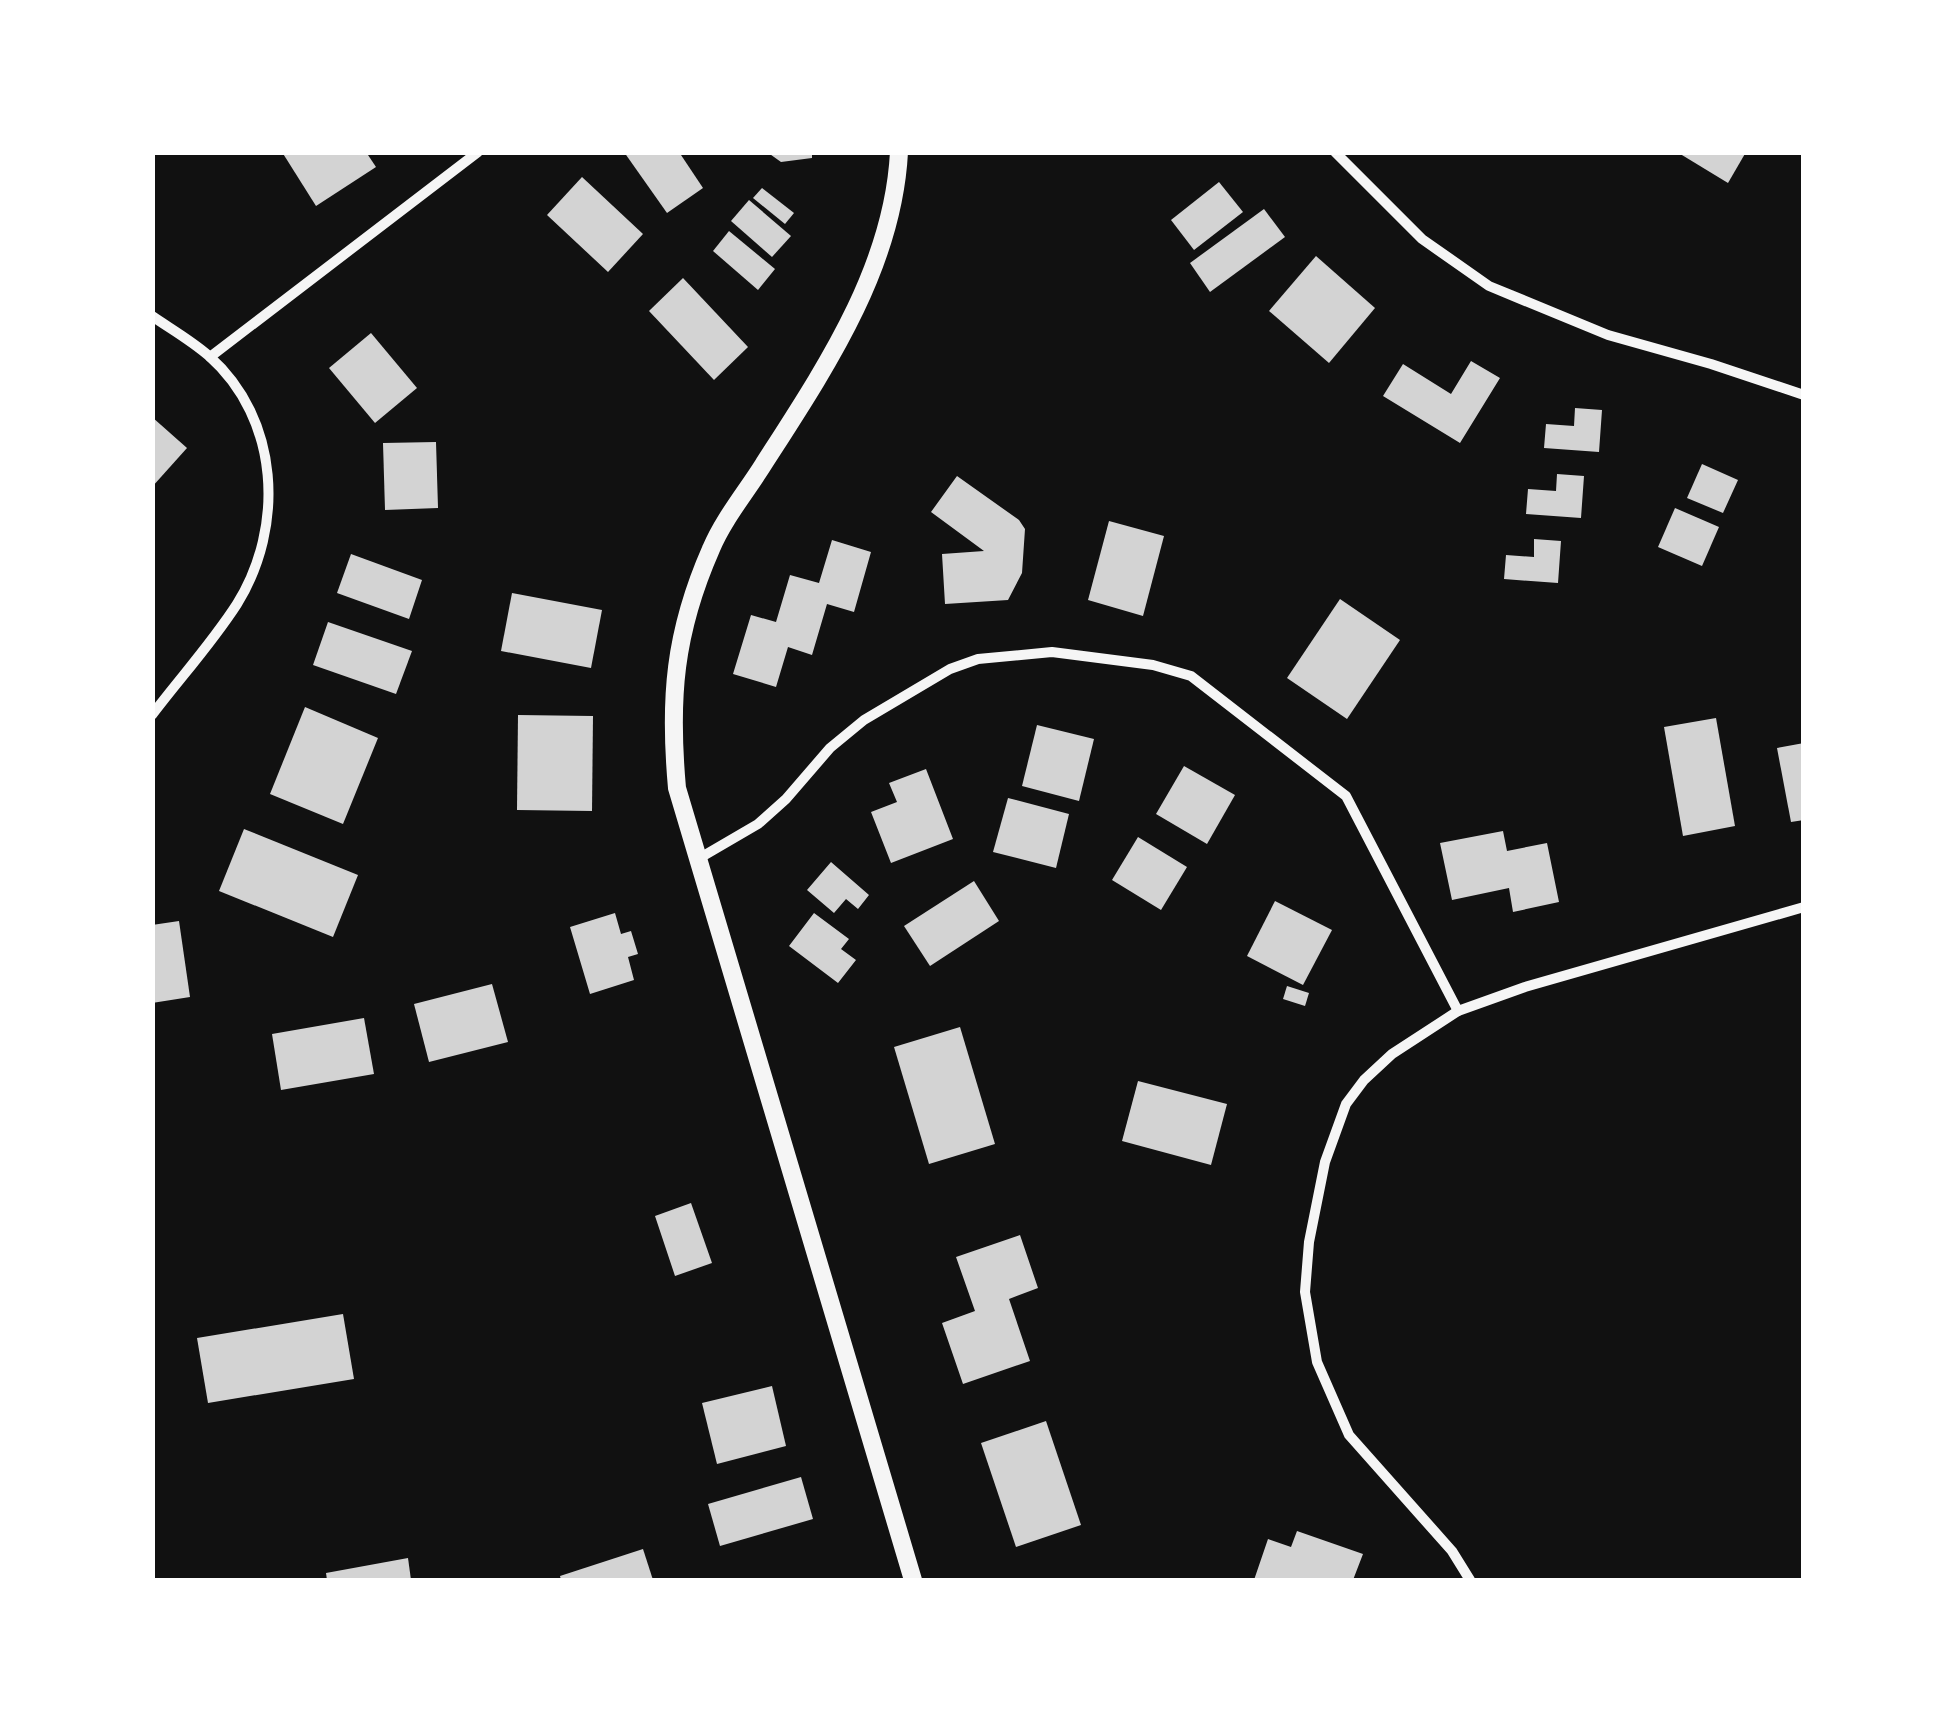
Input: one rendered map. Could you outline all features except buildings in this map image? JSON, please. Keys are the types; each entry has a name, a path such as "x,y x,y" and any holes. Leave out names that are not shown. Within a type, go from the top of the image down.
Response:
{"street":[{"path":"210,357 478,152"},
{"path":"898,152 890,212 874,264 835,353 712,546 686,614 674,672 671,728 677,788 913,1580"},
{"path":"1336,152 1422,240 1489,286 1608,335 1804,395"},
{"path":"152,316 210,357 234,386 269,459 270,502 259,552 238,602 152,715"},
{"path":"698,859 758,824 830,748 864,720 950,669 978,659 1052,652 1152,665 1192,676 1346,796 1458,1011"},
{"path":"1470,1580 1452,1550 1348,1435 1317,1362 1305,1292 1315,1201 1336,1123 1364,1080 1392,1054 1458,1011 1526,987 1804,906"}]}
